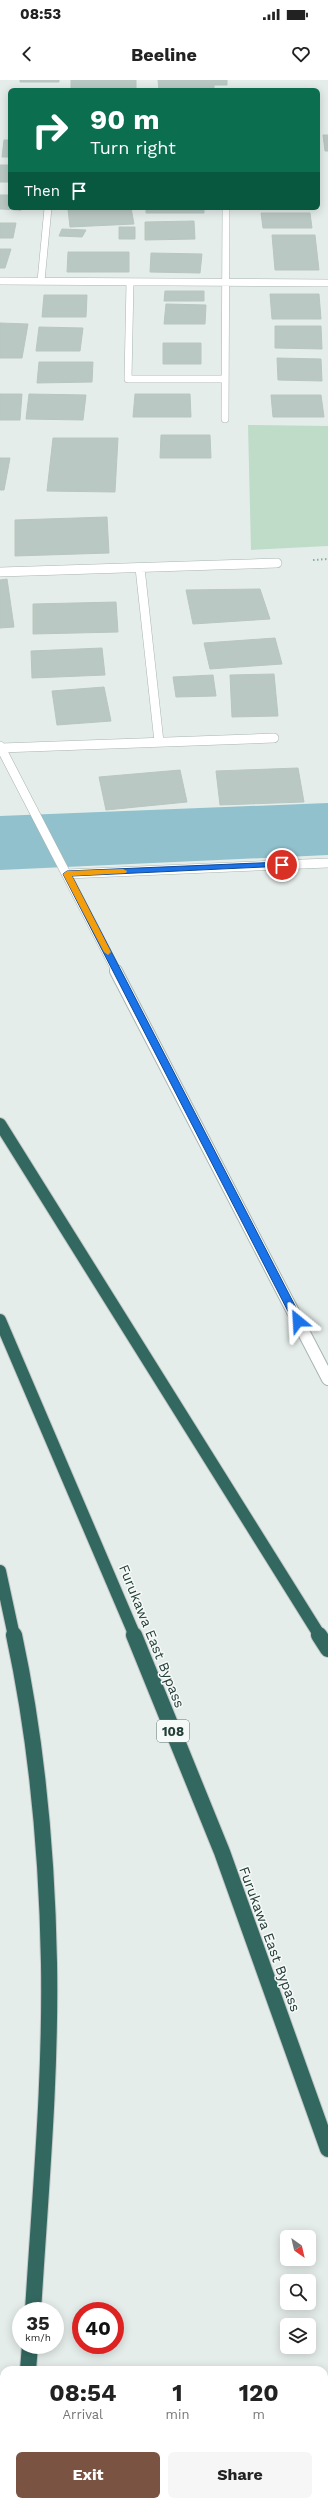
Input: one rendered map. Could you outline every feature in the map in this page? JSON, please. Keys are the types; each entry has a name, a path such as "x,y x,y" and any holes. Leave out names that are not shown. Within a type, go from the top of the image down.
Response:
{"highway":[{"path":"0,1124 328,1649"},
{"name":"Furukawa East Bypass","path":"0,1320 106,1565 222,1852 328,2149"},
{"path":"0,1571 28,1702 44,1854 50,1964 46,2082 34,2302"},
{"path":"28,2366 29,2354"}],"street":[{"path":"41,281 48,210"},
{"path":"226,210 226,419"},
{"path":"0,281 328,283"},
{"path":"130,282 128,380 225,379"},
{"path":"0,572 277,563"},
{"path":"140,568 158,742"},
{"path":"274,738 1,747 328,1379"},
{"path":"67,874 328,863"}],"green space":[{"path":"248,425 328,426 328,546 251,550"}],"building":[{"path":"20,80 59,80 59,82 20,82"},
{"path":"71,80 136,80 136,88 71,88"},
{"path":"158,80 227,80 227,85 214,85 214,88 159,88"},
{"path":"323,135 328,135 328,151 325,151"},
{"path":"4,140 8,140 8,157 2,157"},
{"path":"0,165 8,165 8,182 0,182"},
{"path":"0,195 8,195 8,209 0,209"},
{"path":"68,210 131,210 134,224 70,227"},
{"path":"146,210 204,210 204,213 146,213"},
{"path":"261,213 310,213 312,228 263,228"},
{"path":"194,221 195,239 145,240 145,222"},
{"path":"0,223 16,223 13,238 0,238"},
{"path":"119,227 135,227 135,239 119,239"},
{"path":"62,229 86,230 82,237 59,236"},
{"path":"272,235 315,235 319,270 275,270"},
{"path":"0,249 11,249 5,268 0,268"},
{"path":"68,252 129,252 129,272 67,272"},
{"path":"151,253 202,254 200,273 150,272"},
{"path":"165,291 204,291 204,301 164,301"},
{"path":"270,294 319,294 321,319 272,319"},
{"path":"44,295 87,295 86,317 42,317"},
{"path":"166,304 206,305 205,324 164,324"},
{"path":"0,323 28,324 22,358 0,358"},
{"path":"275,326 321,326 322,349 275,348"},
{"path":"39,327 83,328 80,351 36,351"},
{"path":"163,343 201,343 201,364 163,364"},
{"path":"277,358 321,359 322,381 278,380"},
{"path":"39,362 93,362 92,382 37,383"},
{"path":"0,394 22,394 20,420 0,420"},
{"path":"29,394 86,395 83,420 26,419"},
{"path":"135,394 190,394 191,417 133,417"},
{"path":"271,395 321,395 324,417 273,417"},
{"path":"161,435 210,435 211,458 160,458"},
{"path":"53,438 118,438 115,492 47,491"},
{"path":"0,458 10,458 4,490 0,490"},
{"path":"107,517 109,553 15,556 15,520"},
{"path":"7,579 14,627 0,628 0,580"},
{"path":"260,589 270,619 193,624 186,590"},
{"path":"116,602 118,632 33,634 33,604"},
{"path":"275,638 282,664 210,669 204,643"},
{"path":"102,648 105,675 32,678 31,651"},
{"path":"274,674 278,716 232,717 230,675"},
{"path":"213,675 216,696 176,697 173,677"},
{"path":"104,687 111,721 57,725 52,691"},
{"path":"298,768 304,802 220,805 216,771"},
{"path":"180,770 187,802 106,810 99,777"}],"waterway":[{"path":"0,843 328,829"}],"slow traffic":[{"path":"108,952 67,874 123,871"}],"route":[{"path":"282,865 67,874 298,1321"}]}
